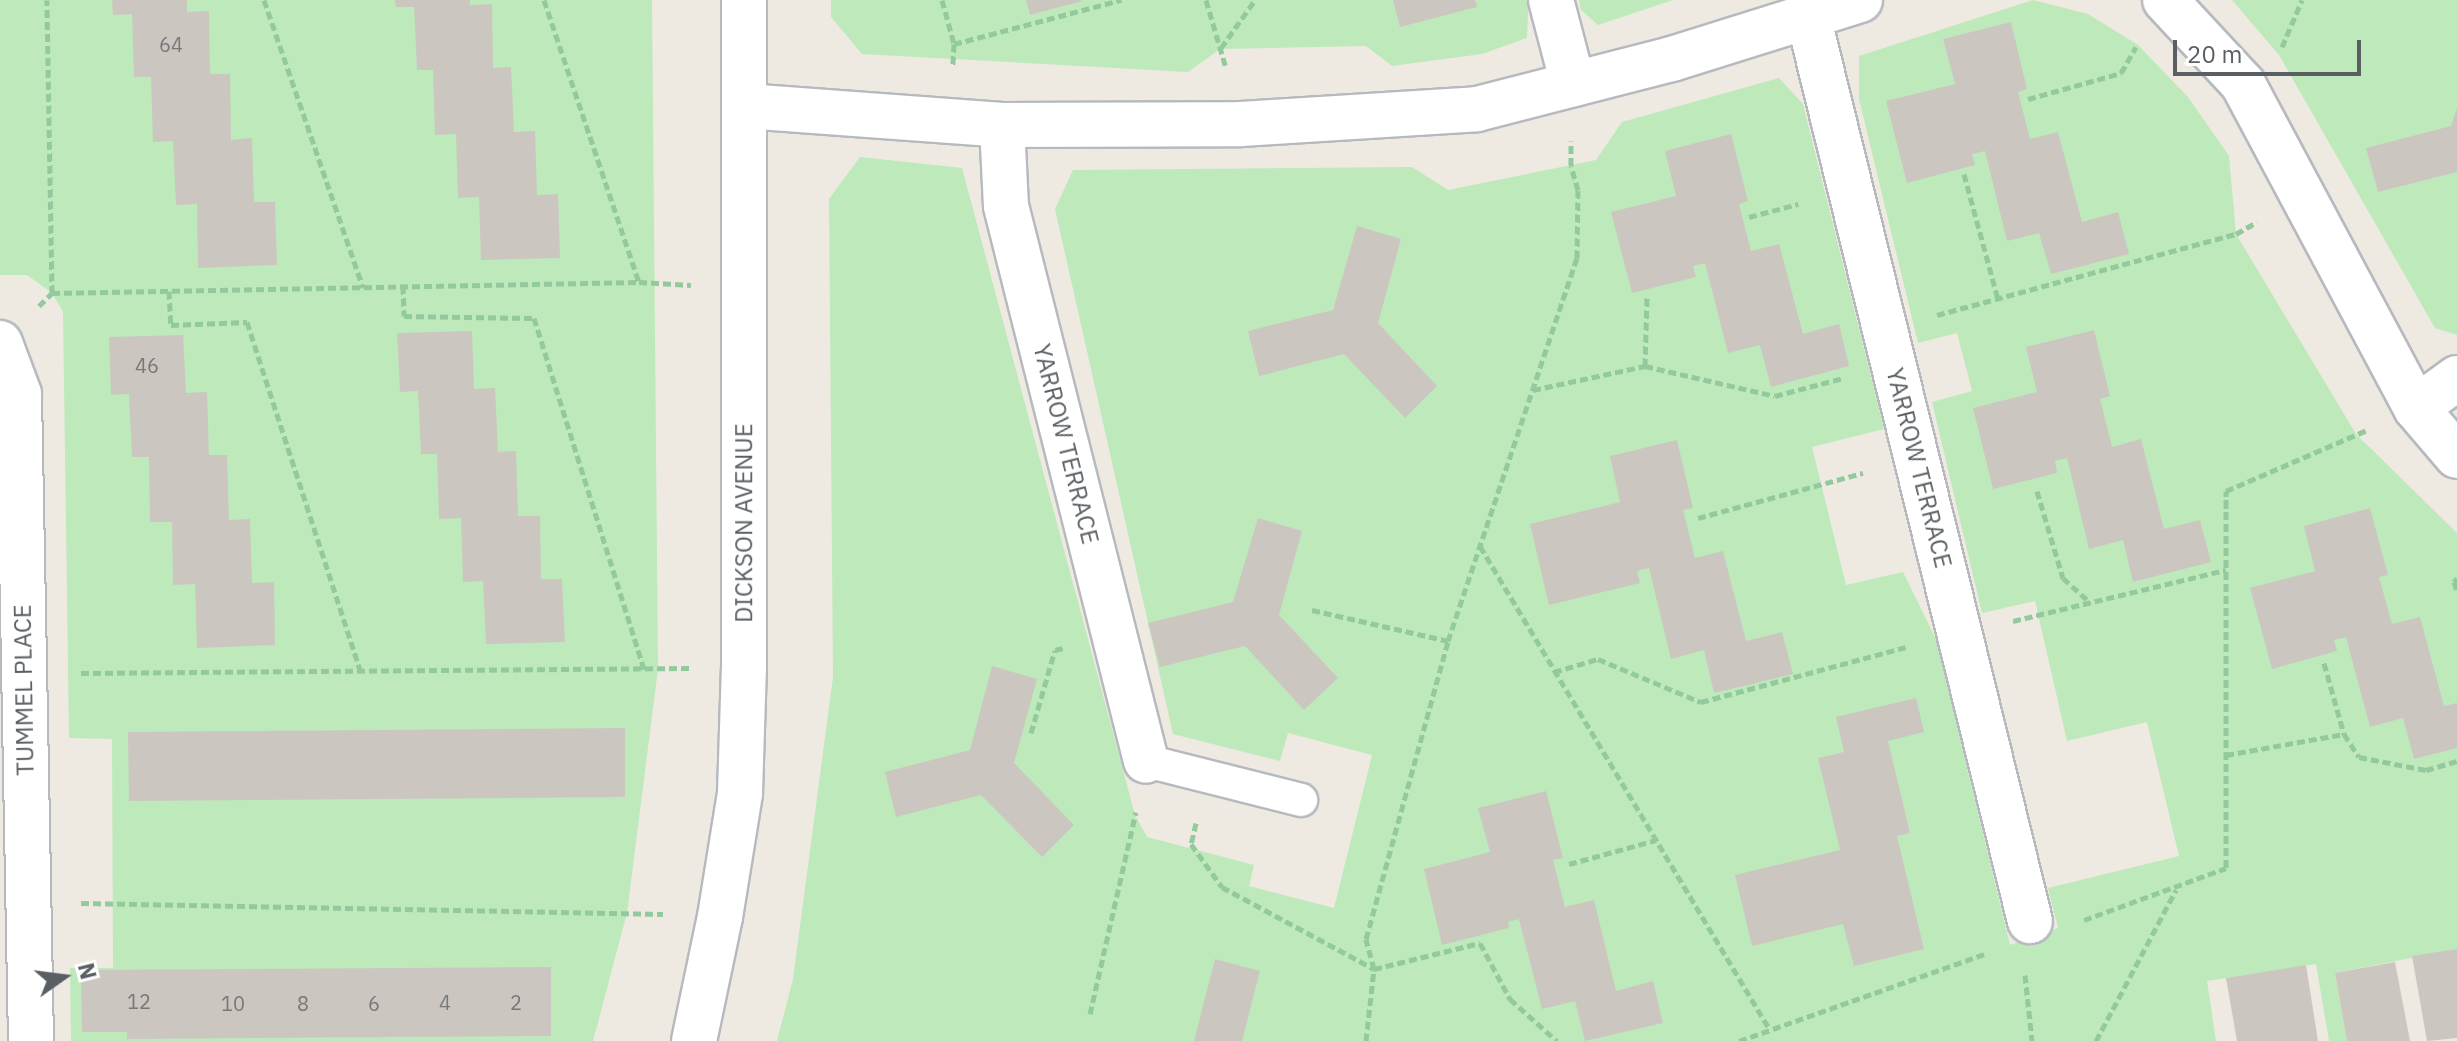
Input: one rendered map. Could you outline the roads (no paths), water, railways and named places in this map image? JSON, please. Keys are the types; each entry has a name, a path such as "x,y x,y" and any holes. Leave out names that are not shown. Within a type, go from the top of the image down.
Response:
{"street":[{"name":"DICKSON AVENUE","path":"694,1041 720,917 740,793 744,668 744,0"},
{"path":"1551,0 1573,84"},
{"path":"745,106 1002,125 1241,124 1477,109 1672,59 1860,0"},
{"path":"2165,0 2243,84 2416,408 2457,456"},
{"name":"YARROW TERRACE","path":"1808,16 1960,633 2025,931"},
{"name":"YARROW TERRACE","path":"1002,125 1006,206 1146,761"},
{"name":"TUMMEL PLACE","path":"1,343 19,394 31,1041"},
{"path":"2416,408 2457,378"}],"lane":[{"path":"1146,761 1301,800"}]}
